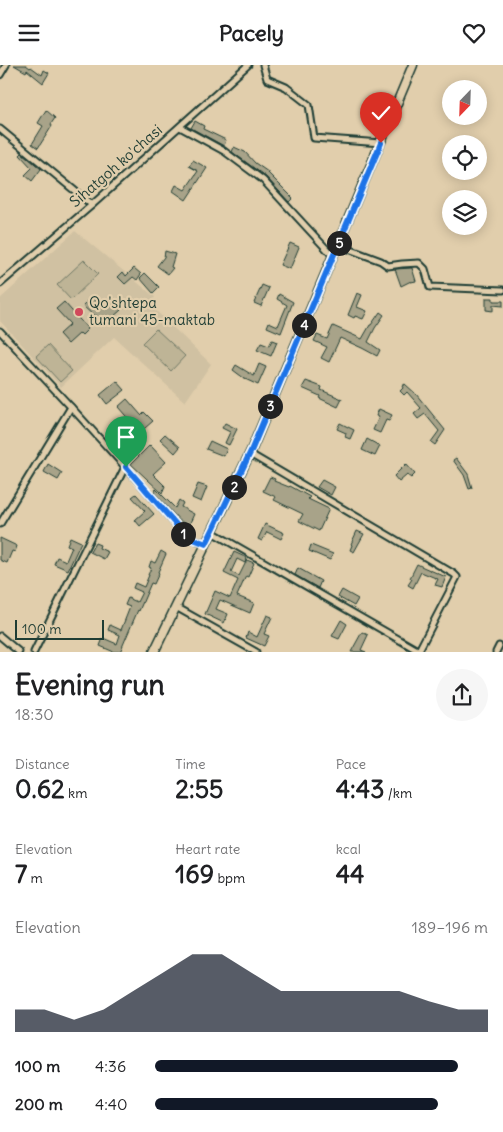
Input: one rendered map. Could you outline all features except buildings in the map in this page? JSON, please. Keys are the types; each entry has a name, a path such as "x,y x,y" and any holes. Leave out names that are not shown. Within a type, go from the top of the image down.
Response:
{"main road":[{"path":"154,652 250,454 413,65"}],"street":[{"path":"0,75 6,65"},
{"name":"Sihatgoh ko'chasi","path":"0,284 92,205 248,65"},
{"path":"262,65 267,79 286,87 309,105 314,138 381,143"},
{"path":"180,127 224,151 263,180 333,256"},
{"path":"0,129 92,205"},
{"path":"338,245 381,261 388,266 419,263 425,269 430,287 503,290"},
{"path":"0,331 126,467 186,536 206,544"},
{"path":"1,520 71,407"},
{"path":"212,532 419,652 456,577 454,574 250,454"},
{"path":"34,652 126,467"},
{"path":"176,607 256,652"},
{"path":"0,636 20,652"},
{"path":"496,652 499,646"}],"shaded area":[{"name":"Qo'shtepa tumani 45-maktab","path":"75,231 155,297 149,304 211,364 185,402 114,337 61,387 0,321 0,299"},
{"path":"84,260 98,274 71,300 57,285"},
{"path":"156,329 185,356 171,371 142,343"},
{"path":"48,345 72,371 60,382 36,356"}],"place":[{"name":"Qo'shtepa tumani 45-maktab","path":"79,312"}],"route":[{"path":"126,467 186,536 206,544 251,451 381,143"}]}
